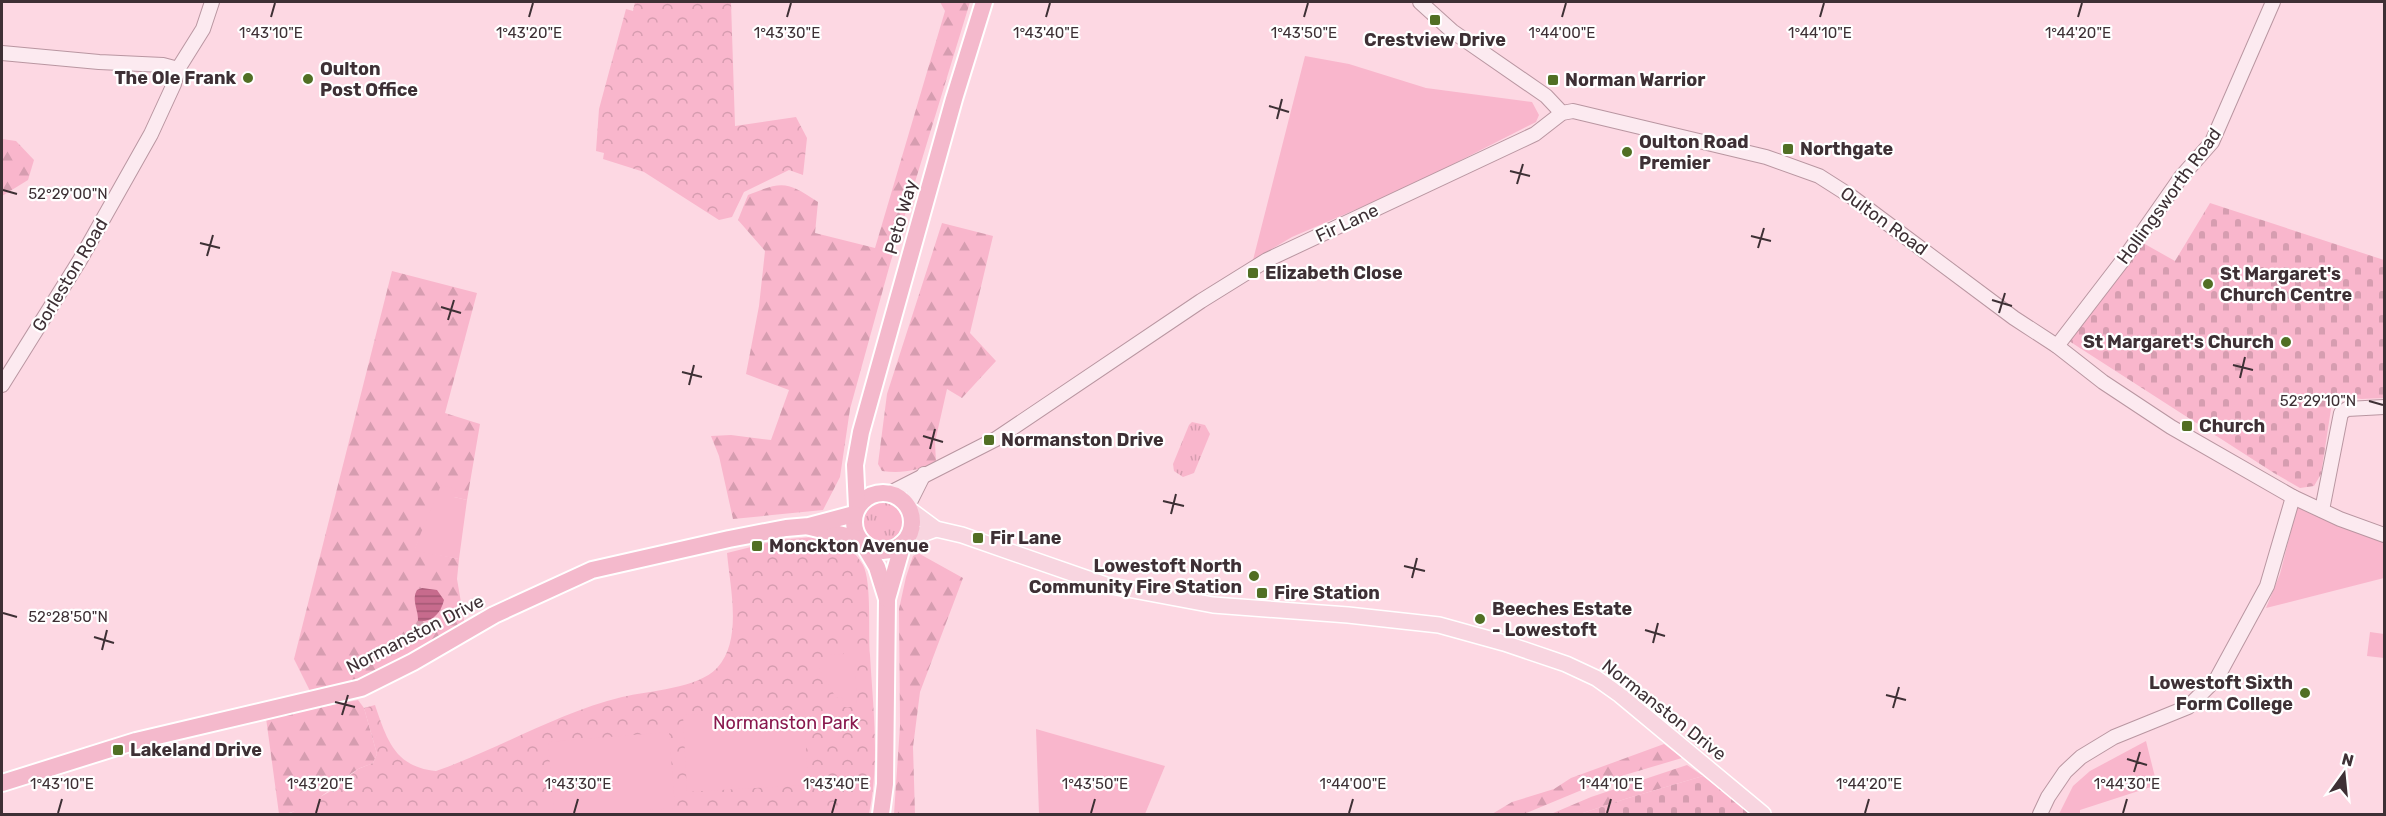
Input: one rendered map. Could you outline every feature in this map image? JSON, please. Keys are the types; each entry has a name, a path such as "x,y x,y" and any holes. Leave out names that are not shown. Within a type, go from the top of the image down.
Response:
{"highway":[{"name":"Peto Way","path":"855,511 855,465 859,444 954,99 984,2"},
{"name":"Peto Way","path":"859,444 867,476 885,493"},
{"path":"881,814 885,784 887,599 912,525 909,508 897,496 885,493 867,497 855,511 854,527 877,567 887,599"},
{"name":"Normanston Drive","path":"2,783 136,741 361,688 413,662 494,615 592,570 729,539 809,526 855,511"},
{"name":"Normanston Drive","path":"809,526 862,542"},
{"path":"862,542 872,549 888,551 905,542"}],"main road":[{"name":"Normanston Drive","path":"909,508 936,529 1125,590 1213,605 1348,615 1439,625 1566,664 1596,678 1763,814"},
{"path":"905,542 936,529"}],"street":[{"name":"Gorleston Road","path":"2,385 80,260 130,172 164,109 178,69 203,29 212,2"},
{"path":"1420,2 1452,31 1546,96 1562,113"},
{"name":"Hollingsworth Road","path":"2057,346 2123,260 2181,177 2212,142 2273,2"},
{"path":"2,53 163,65 178,69"},
{"name":"Oulton Road","path":"1562,113 1584,113 1766,157 1819,176 1852,196 2014,318 2057,346 2103,382 2171,427 2293,497 2385,535"},
{"name":"Fir Lane","path":"885,493 996,439 1201,301 1267,260 1535,134 1562,113"},
{"path":"2322,510 2341,413 2347,409 2385,407"},
{"path":"909,508 924,474"},
{"path":"2040,814 2048,797 2065,772 2081,757 2114,737 2188,707 2217,678 2258,606 2277,556 2293,497"}],"green space":[{"path":"635,2 731,2 735,126 796,117 807,138 803,175 789,170 744,192 732,217 719,220 644,172 603,159 604,153 596,151 599,109 626,9 633,11"},
{"path":"940,2 970,2 890,264 850,409 840,477 823,510 733,519 719,456 711,436 731,435 771,440 789,390 746,374 759,306 765,251 738,220 748,195 769,187 784,185 791,187 818,202 815,233 875,248 945,11"},
{"path":"1305,56 1349,64 1426,88 1532,102 1539,115 1536,122 1408,187 1292,237 1253,260"},
{"path":"2,139 16,141 34,160 28,180 2,196"},
{"path":"2210,203 2384,260 2384,398 2362,399 2333,396 2321,474 2314,486 2300,488 2274,473 2069,341 2143,243 2175,261"},
{"path":"942,223 993,236 970,333 996,361 962,398 947,389 935,442 936,463 910,471 882,471 878,464 887,394"},
{"path":"392,271 477,293 445,413 480,424 467,500 454,497 441,509 426,527 415,550 459,559 457,579 465,626 354,683 311,693 294,659"},
{"path":"1192,422 1205,425 1210,434 1194,473 1183,477 1174,471 1173,464"},
{"path":"441,485 456,489 454,497 467,500 459,559 414,551"},
{"path":"883,500 899,506 905,522 899,538 883,544 867,538 861,522 867,506"},
{"path":"2297,507 2384,538 2384,578 2266,608 2280,574"},
{"name":"Normanston Park","path":"824,536 855,554 863,565 868,583 875,755 869,814 289,814 331,791 358,769 373,763 377,754 364,708 375,705 389,740 402,758 411,764 436,771 574,712 622,697 672,688 709,675 725,656 730,643 733,613 727,553 779,540"},
{"path":"918,553 963,578 920,692 913,747 915,814 894,814 900,726 899,609 913,556"},
{"path":"2370,632 2384,634 2384,658 2367,656"},
{"path":"844,650 857,650 855,659 857,707 844,707 842,697 836,698 818,666 828,655 844,654"},
{"path":"358,700 364,708 377,754 373,763 357,770 310,804 289,813 279,814 266,718"},
{"path":"804,709 808,785 687,792 683,715"},
{"path":"1036,729 1165,766 1145,814 1039,814"},
{"path":"669,732 675,808 600,814 554,814 548,742"},
{"path":"2146,741 2157,785 2080,810 2080,814 2059,814 2073,786 2090,771"},
{"path":"1664,744 1682,758 1601,782 1524,814 1492,814 1512,802 1554,789 1571,778"},
{"path":"1687,765 1703,776 1580,814 1551,814 1591,797"},
{"path":"1703,776 1753,814 1580,814 1625,799"}],"shaded area":[{"path":"422,588 437,590 444,600 441,609 432,619 418,621 415,594"}],"place":[{"name":"Crestview Drive","path":"1435,20"},
{"name":"The Ole Frank","path":"248,78"},
{"name":"Oulton Post Office","path":"308,79"},
{"name":"Norman Warrior","path":"1553,80"},
{"name":"Northgate","path":"1788,149"},
{"name":"Oulton Road Premier","path":"1627,152"},
{"name":"Elizabeth Close","path":"1253,273"},
{"name":"St Margaret's Church Centre","path":"2208,284"},
{"name":"St Margaret's Church","path":"2286,342"},
{"name":"Church","path":"2187,426"},
{"name":"Normanston Drive","path":"989,440"},
{"name":"Fir Lane","path":"978,538"},
{"name":"Monckton Avenue","path":"757,546"},
{"name":"Lowestoft North Community Fire Station","path":"1254,576"},
{"name":"Fire Station","path":"1262,593"},
{"name":"Beeches Estate - Lowestoft","path":"1480,619"},
{"name":"Lowestoft Sixth Form College","path":"2305,693"},
{"name":"Lakeland Drive","path":"118,750"}]}
